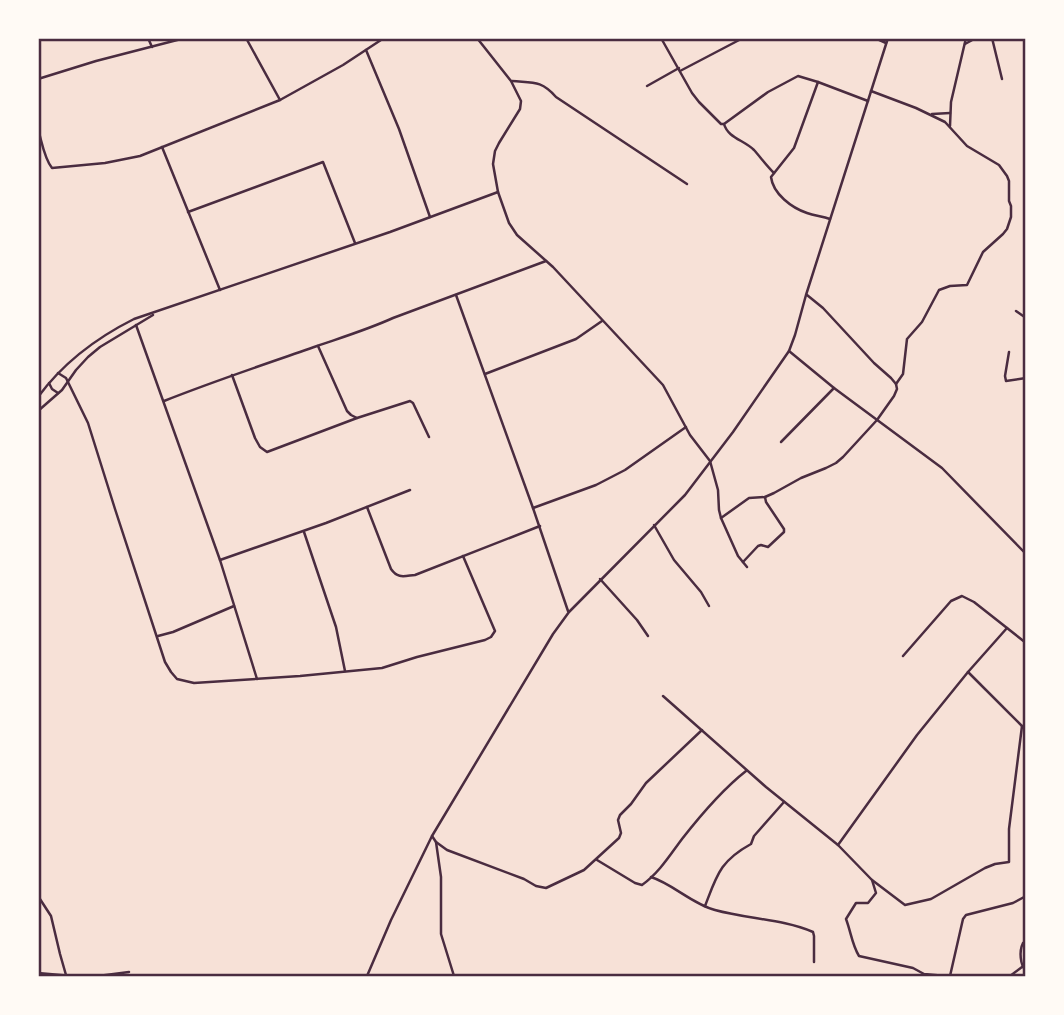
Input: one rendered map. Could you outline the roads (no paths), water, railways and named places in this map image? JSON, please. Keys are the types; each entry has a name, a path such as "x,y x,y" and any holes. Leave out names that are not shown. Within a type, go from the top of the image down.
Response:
{"street":[{"path":"148,38 152,47"},
{"path":"38,79 185,38"},
{"path":"246,38 280,100"},
{"path":"38,129 52,168 124,161 280,100 335,70 384,38"},
{"path":"477,38 511,81 521,101 520,109 495,151 493,164 498,192 509,223 517,235 577,292 663,385 685,426 710,461 718,489 721,518 738,555 747,567"},
{"path":"661,38 699,102 724,124"},
{"path":"647,86 743,38"},
{"path":"367,976 399,902 432,836 554,634 569,612 600,579 685,495 789,351 887,41 875,38"},
{"path":"950,126 950,113 966,38"},
{"path":"965,44 976,38"},
{"path":"992,38 1002,79"},
{"path":"366,50 399,129 430,217"},
{"path":"724,124 768,92 799,76 868,101"},
{"path":"511,81 547,86 556,97 687,184"},
{"path":"818,82 794,148 771,177 771,182 783,198 797,209 830,219"},
{"path":"871,92 930,114 950,126 967,146 999,165 1009,181 1011,217 1003,234 983,252 967,285 939,290 922,322 907,340 903,374 896,384"},
{"path":"930,114 950,113"},
{"path":"724,124 726,131 743,140 774,173"},
{"path":"162,147 220,291"},
{"path":"188,212 323,162 356,244"},
{"path":"38,397 58,373 98,339 134,319 356,244 498,192"},
{"path":"164,401 375,327 546,261"},
{"path":"456,295 569,612"},
{"path":"721,518 748,498 774,493 836,463 877,420 897,389 896,384 823,308 806,295"},
{"path":"1016,311 1026,318"},
{"path":"38,411 100,347 159,312"},
{"path":"485,374 576,339 602,321"},
{"path":"136,325 220,560 257,679"},
{"path":"318,346 347,411 357,418"},
{"path":"789,351 950,475 1026,554"},
{"path":"1009,352 1006,381 1026,378"},
{"path":"58,373 65,376 95,440 165,662 177,680 194,683 300,677 382,668 491,638 495,631 463,556"},
{"path":"232,375 255,438 267,452 410,401 429,437"},
{"path":"48,383 58,393"},
{"path":"781,442 834,388"},
{"path":"533,508 596,485 625,470 685,426"},
{"path":"220,560 304,532 411,490"},
{"path":"743,562 758,546 768,547 784,533 765,496"},
{"path":"367,507 388,563 395,575 400,577 415,575 540,526"},
{"path":"654,525 674,560 701,592 709,607"},
{"path":"304,532 336,627 345,671"},
{"path":"600,579 648,636"},
{"path":"903,656 951,601 962,596 1026,643"},
{"path":"158,636 234,606"},
{"path":"838,845 917,736 968,671 1007,628"},
{"path":"968,671 1026,730"},
{"path":"663,696 784,802 838,845 872,880 905,905 931,899 985,867 1009,862 1009,829 1022,726"},
{"path":"432,836 447,850 541,888 559,883 584,870 619,838 620,815 646,783 702,730"},
{"path":"597,860 639,885 642,884 651,877 721,793 747,770"},
{"path":"705,906 721,867 751,844 754,836 784,802"},
{"path":"436,842 441,877 441,934 454,976"},
{"path":"651,877 714,910 813,932 814,962"},
{"path":"872,880 876,893 868,903 856,903 846,919 854,948 859,956 913,968 924,974 948,976 966,915 1013,903 1026,896"},
{"path":"39,896 51,916 66,975"},
{"path":"1026,942 1021,947 1022,967 1026,971"},
{"path":"1010,976 1022,967"},
{"path":"99,976 129,972"},
{"path":"38,973 72,976"}]}
